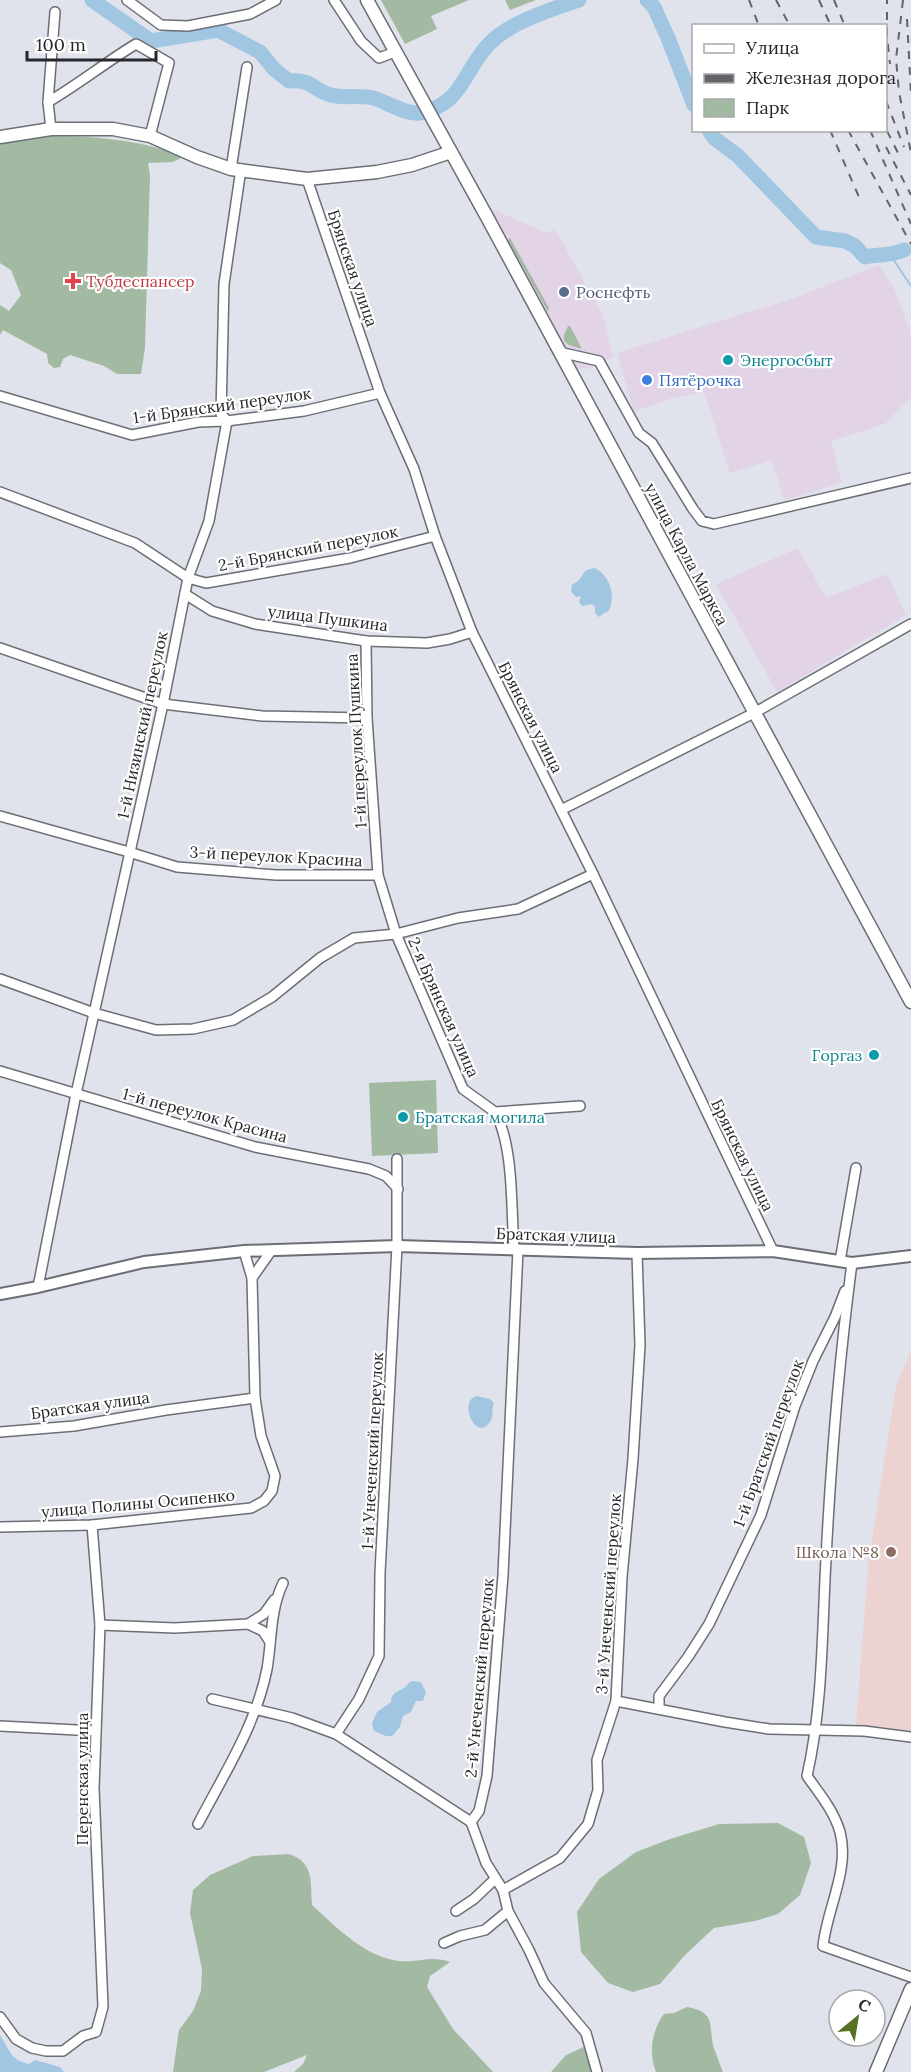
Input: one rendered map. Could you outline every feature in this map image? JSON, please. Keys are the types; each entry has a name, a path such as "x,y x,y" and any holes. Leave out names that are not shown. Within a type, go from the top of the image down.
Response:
{"main road":[{"path":"368,0 395,52"},
{"name":"улица Карла Маркса","path":"395,52 414,83 910,999"},
{"path":"0,137 51,129 113,129 150,136 197,156 236,169 307,179 377,172 412,165 451,153"},
{"path":"876,2072 910,1994"}],"street":[{"path":"127,0 161,25 188,26 250,14 276,0"},
{"path":"334,0 361,41 380,57 395,52"},
{"path":"51,129 48,102 55,12"},
{"path":"48,102 79,84 109,60 136,44 169,63 150,136"},
{"name":"1-й Низинский переулок","path":"38,1287 76,1094 163,704 188,579 209,521 227,421 221,414 224,284 248,67"},
{"name":"Брянская улица","path":"307,179 380,393 414,469 435,536 472,632 593,874 773,1251"},
{"path":"559,352 599,361 639,433 652,443 702,520 714,524 911,478"},
{"name":"1-й Брянский переулок","path":"0,396 132,435 198,422 227,421 304,411 380,393"},
{"path":"0,492 135,543 188,579"},
{"name":"2-й Брянский переулок","path":"188,579 206,583 269,573 350,558 435,536"},
{"name":"улица Пушкина","path":"185,594 212,611 255,624 366,641 427,643 472,632"},
{"path":"561,810 754,713 911,624"},
{"name":"1-й переулок Пушкина","path":"366,641 367,718 378,876 396,934"},
{"path":"0,648 163,704 262,716 367,718"},
{"name":"3-й переулок Красина","path":"0,816 177,867 276,875 378,876"},
{"path":"0,979 94,1013 156,1030 193,1029 233,1020 272,997 320,958 354,938 396,934 458,918 518,909 593,874"},
{"name":"2-я Брянская улица","path":"396,934 463,1089 495,1112"},
{"name":"1-й переулок Красина","path":"0,1071 255,1147 369,1169 386,1176 398,1188"},
{"path":"516,1250 507,1150 502,1124 495,1112 580,1106"},
{"name":"1-й Унеченский переулок","path":"336,1734 359,1698 379,1656 380,1573 397,1246 397,1159"},
{"path":"840,1262 856,1168"},
{"name":"Братская улица","path":"0,1294 144,1262 244,1251 397,1246 637,1253 773,1251 852,1263 911,1256"},
{"name":"2-й Унеченский переулок","path":"471,1822 479,1811 487,1776 503,1575 516,1250"},
{"path":"244,1251 252,1278 255,1398"},
{"path":"252,1278 271,1251"},
{"name":"3-й Унеченский переулок","path":"503,1890 560,1858 588,1824 598,1790 597,1760 616,1701 622,1577 640,1345 637,1253"},
{"name":"1-й Братский переулок","path":"852,1263 841,1343 827,1526 817,1729 807,1776 829,1808 839,1830 842,1846 841,1869 823,1946 911,1977"},
{"name":"1-й Братский переулок","path":"659,1709 659,1696 709,1624 761,1515 795,1406 813,1361 835,1317 850,1277"},
{"name":"Братская улица","path":"0,1432 74,1426 255,1398"},
{"name":"улица Полины Осипенко","path":"0,1527 92,1525 251,1508 264,1501 272,1491 274,1476 261,1436 255,1398"},
{"name":"Перенская улица","path":"0,2017 16,2039 32,2048 63,2051 83,2036 96,2032 103,2007 94,1788 100,1625 92,1525"},
{"path":"248,1624 264,1614 276,1598 283,1583"},
{"path":"198,1824 236,1755 255,1709 267,1669 276,1598"},
{"path":"100,1625 175,1628 248,1624 263,1631 270,1642"},
{"path":"212,1699 292,1718 336,1734 471,1822 486,1863 503,1890 508,1911 544,1983 586,2034 597,2072"},
{"path":"616,1701 769,1729 864,1731 911,1737"},
{"path":"0,1726 96,1731"},
{"path":"456,1911 474,1899 495,1878"},
{"path":"444,1943 460,1936 485,1930 508,1911"}],"shaded area":[{"path":"479,203 546,233 555,229 603,315 613,357 590,369 582,368 571,373"},
{"path":"879,265 895,290 911,335 911,397 885,424 831,441 842,483 784,500 772,460 730,473 704,392 672,398 634,412 617,353 794,298"},
{"path":"798,548 826,598 887,574 906,615 777,692 716,584"},
{"name":"Школа №8","path":"911,1351 911,1731 856,1725 868,1566 896,1386"}],"green space":[{"path":"381,0 469,0 431,16 437,29 405,44"},
{"path":"505,0 536,0 510,10"},
{"name":"Тубдеспансер","path":"47,136 132,142 181,156 173,162 148,163 150,175 145,348 141,374 117,374 104,366 70,355 63,359 60,367 54,368 48,363 47,354 3,330 0,335 0,305 9,311 21,295 11,270 0,263 0,143 13,139"},
{"path":"510,238 549,308 548,312 508,240"},
{"path":"568,326 570,326 582,349 564,341"},
{"path":"436,1080 438,1153 372,1156 369,1083"},
{"path":"778,1823 804,1837 811,1863 800,1895 778,1914 755,1921 714,1928 685,1955 660,1984 633,1992 608,1983 581,1952 577,1912 599,1879 636,1852 719,1824"},
{"path":"289,1854 303,1863 310,1874 312,1905 352,1940 374,1954 399,1961 437,1959 450,1962 430,1976 427,1987 453,2029 493,2072 294,2072 303,2064 307,2055 264,2072 173,2072 179,2030 193,2011 201,1991 202,1969 190,1913 193,1890 210,1875 253,1856"},
{"path":"687,2007 702,2012 709,2020 713,2045 723,2072 656,2072 652,2057 652,2042 660,2020 664,2014 674,2013"},
{"path":"586,2046 593,2072 551,2072 566,2055"}],"water":[{"path":"595,568 605,576 612,594 608,612 599,617 592,604 582,606 579,602 581,596 576,597 571,591 572,585 585,572"},
{"path":"477,1396 490,1399 494,1403 491,1420 485,1427 474,1424 469,1412 471,1399"},
{"path":"413,1681 421,1682 426,1692 423,1701 416,1701 411,1712 403,1716 400,1727 392,1736 374,1731 372,1723 377,1712 391,1702 394,1694"},
{"path":"0,2035 11,2054 18,2060 29,2064 35,2060 60,2067 64,2072 0,2072"}],"waterway":[{"path":"92,0 151,41 218,30 260,52 274,69 289,81 308,83 325,93 336,96 371,98 415,113 434,109 454,94 480,54 508,29 579,0"},
{"path":"647,0 654,7 668,38 692,100"},
{"path":"710,132 714,138 738,156 816,237 845,241 855,246 865,257 904,250"},
{"path":"891,256 911,286"}],"railway":[{"path":"749,0 758,24"},
{"path":"776,0 789,24"},
{"path":"819,0 830,24"},
{"path":"834,0 844,24"},
{"path":"887,0 887,36"},
{"path":"903,0 896,59 899,92 911,153"},
{"path":"907,19 911,94"},
{"path":"887,37 890,64"},
{"path":"887,104 904,147"},
{"path":"887,131 898,153"},
{"path":"831,132 859,197"},
{"path":"849,132 911,244"},
{"path":"871,132 911,224"},
{"path":"886,147 911,195"}],"place":[{"name":"Тубдеспансер","path":"73,281"},
{"name":"Роснефть","path":"564,292"},
{"name":"Энергосбыт","path":"728,360"},
{"name":"Пятёрочка","path":"647,380"},
{"name":"Горгаз","path":"874,1055"},
{"name":"Братская могила","path":"403,1117"},
{"name":"Школа №8","path":"891,1552"}]}
